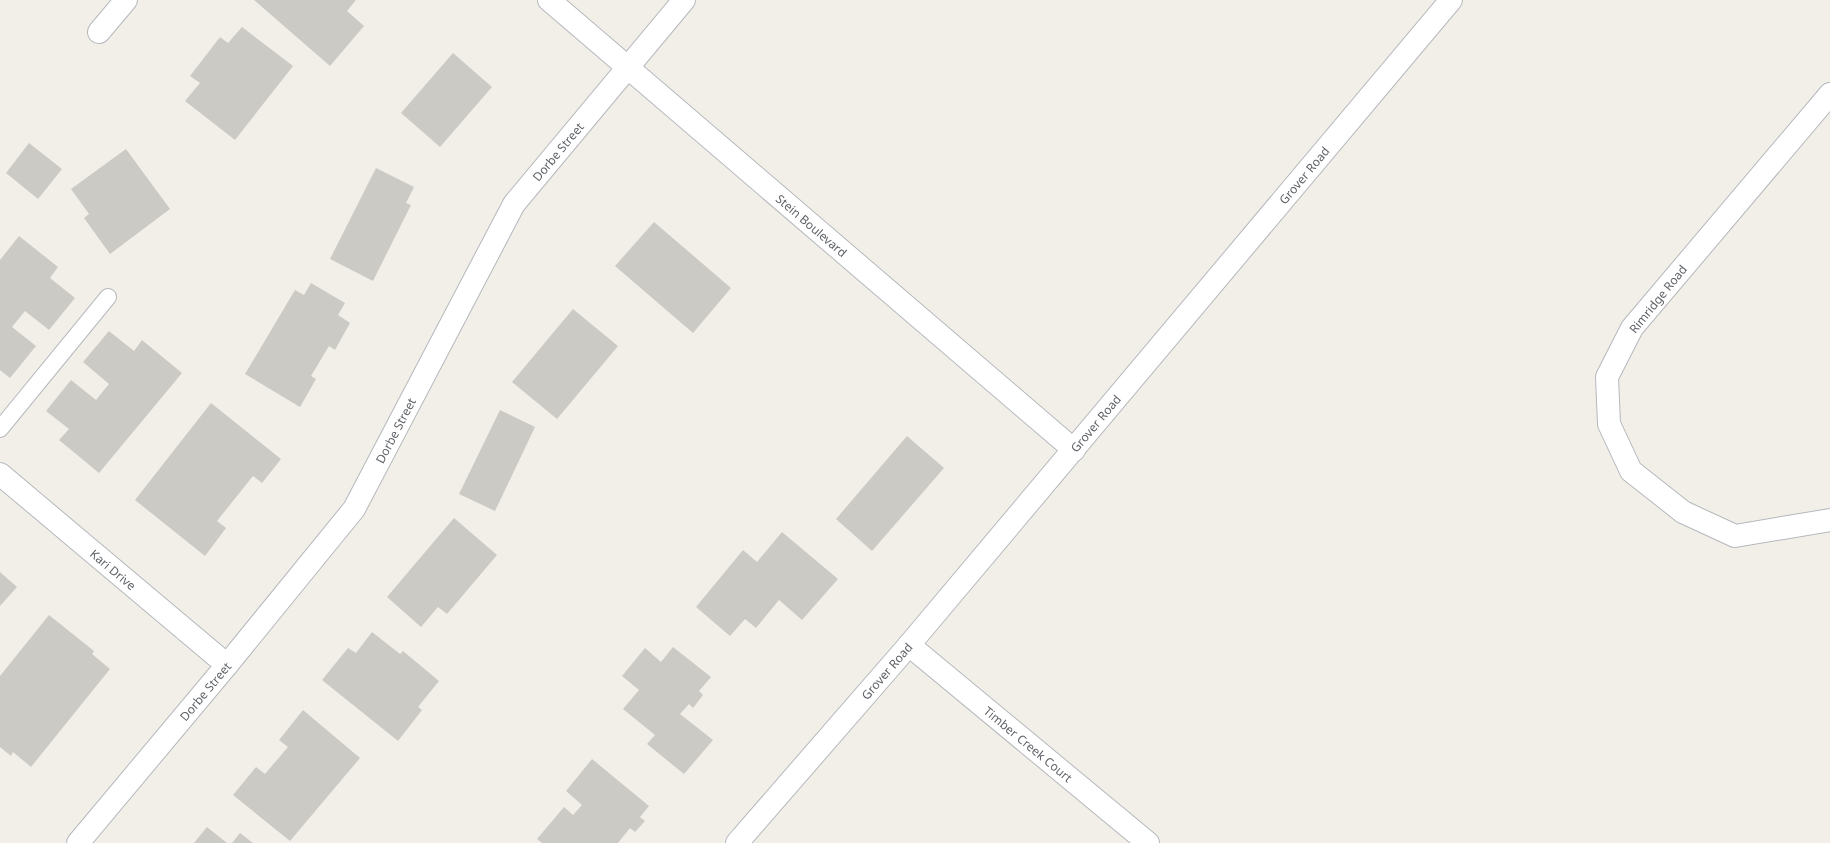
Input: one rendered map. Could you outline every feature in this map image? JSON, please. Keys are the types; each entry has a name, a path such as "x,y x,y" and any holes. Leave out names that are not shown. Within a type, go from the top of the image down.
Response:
{"street":[{"path":"99,32 126,0"},
{"name":"Stein Boulevard","path":"549,0 1074,450"},
{"name":"Dorbe Street","path":"78,843 227,665 354,509 514,204 684,0"},
{"name":"Grover Road","path":"737,843 909,645 1451,0"},
{"name":"Rimridge Road","path":"1830,94 1632,328 1608,377 1609,424 1631,471 1683,512 1735,536 1830,520"},
{"name":"Kari Drive","path":"0,474 227,665"},
{"name":"Timber Creek Court","path":"909,645 1148,843"}],"lane":[{"path":"0,429 108,297"}],"building":[{"path":"254,0 356,0 347,11 364,26 330,66"},
{"path":"242,27 293,66 235,140 185,101 200,83 190,76 220,37 228,43"},
{"path":"453,53 492,87 440,147 401,113"},
{"path":"29,143 62,169 38,199 6,173"},
{"path":"126,149 170,209 110,254 84,218 89,214 71,189"},
{"path":"376,168 414,187 406,203 411,205 373,281 330,259"},
{"path":"654,222 731,288 693,333 615,266"},
{"path":"19,236 58,267 50,278 75,298 49,330 25,311 12,327 36,346 10,378 0,370 0,260"},
{"path":"311,283 345,303 338,315 350,323 335,350 329,346 311,376 316,379 300,407 245,374 295,290 304,295"},
{"path":"573,309 618,346 557,419 512,382"},
{"path":"109,331 134,351 142,340 182,373 99,473 59,440 69,429 46,411 71,380 96,400 109,384 83,362"},
{"path":"211,403 281,459 262,483 253,476 217,521 226,528 205,556 135,500"},
{"path":"500,410 535,427 495,511 459,494"},
{"path":"907,436 944,468 872,551 836,519"},
{"path":"454,518 497,555 447,614 438,607 421,627 387,597"},
{"path":"782,532 838,579 802,620 779,600 756,628 745,619 730,636 696,607 743,550 757,562"},
{"path":"0,572 17,587 0,606"},
{"path":"49,615 94,651 92,654 110,669 31,767 13,752 11,756 0,747 0,676"},
{"path":"372,632 400,654 403,651 439,681 418,707 422,710 398,741 322,680 348,648 356,653"},
{"path":"673,647 711,677 699,691 703,695 693,708 689,704 680,714 713,740 684,774 647,744 655,735 623,709 639,690 622,676 645,648 661,662"},
{"path":"303,710 360,758 290,841 233,795 256,767 265,774 288,747 279,740"},
{"path":"592,759 649,806 640,817 645,821 635,832 630,828 618,843 542,843 537,839 564,807 573,815 582,805 566,791"},
{"path":"207,827 227,843 194,843"},
{"path":"240,833 253,843 232,843"}]}
